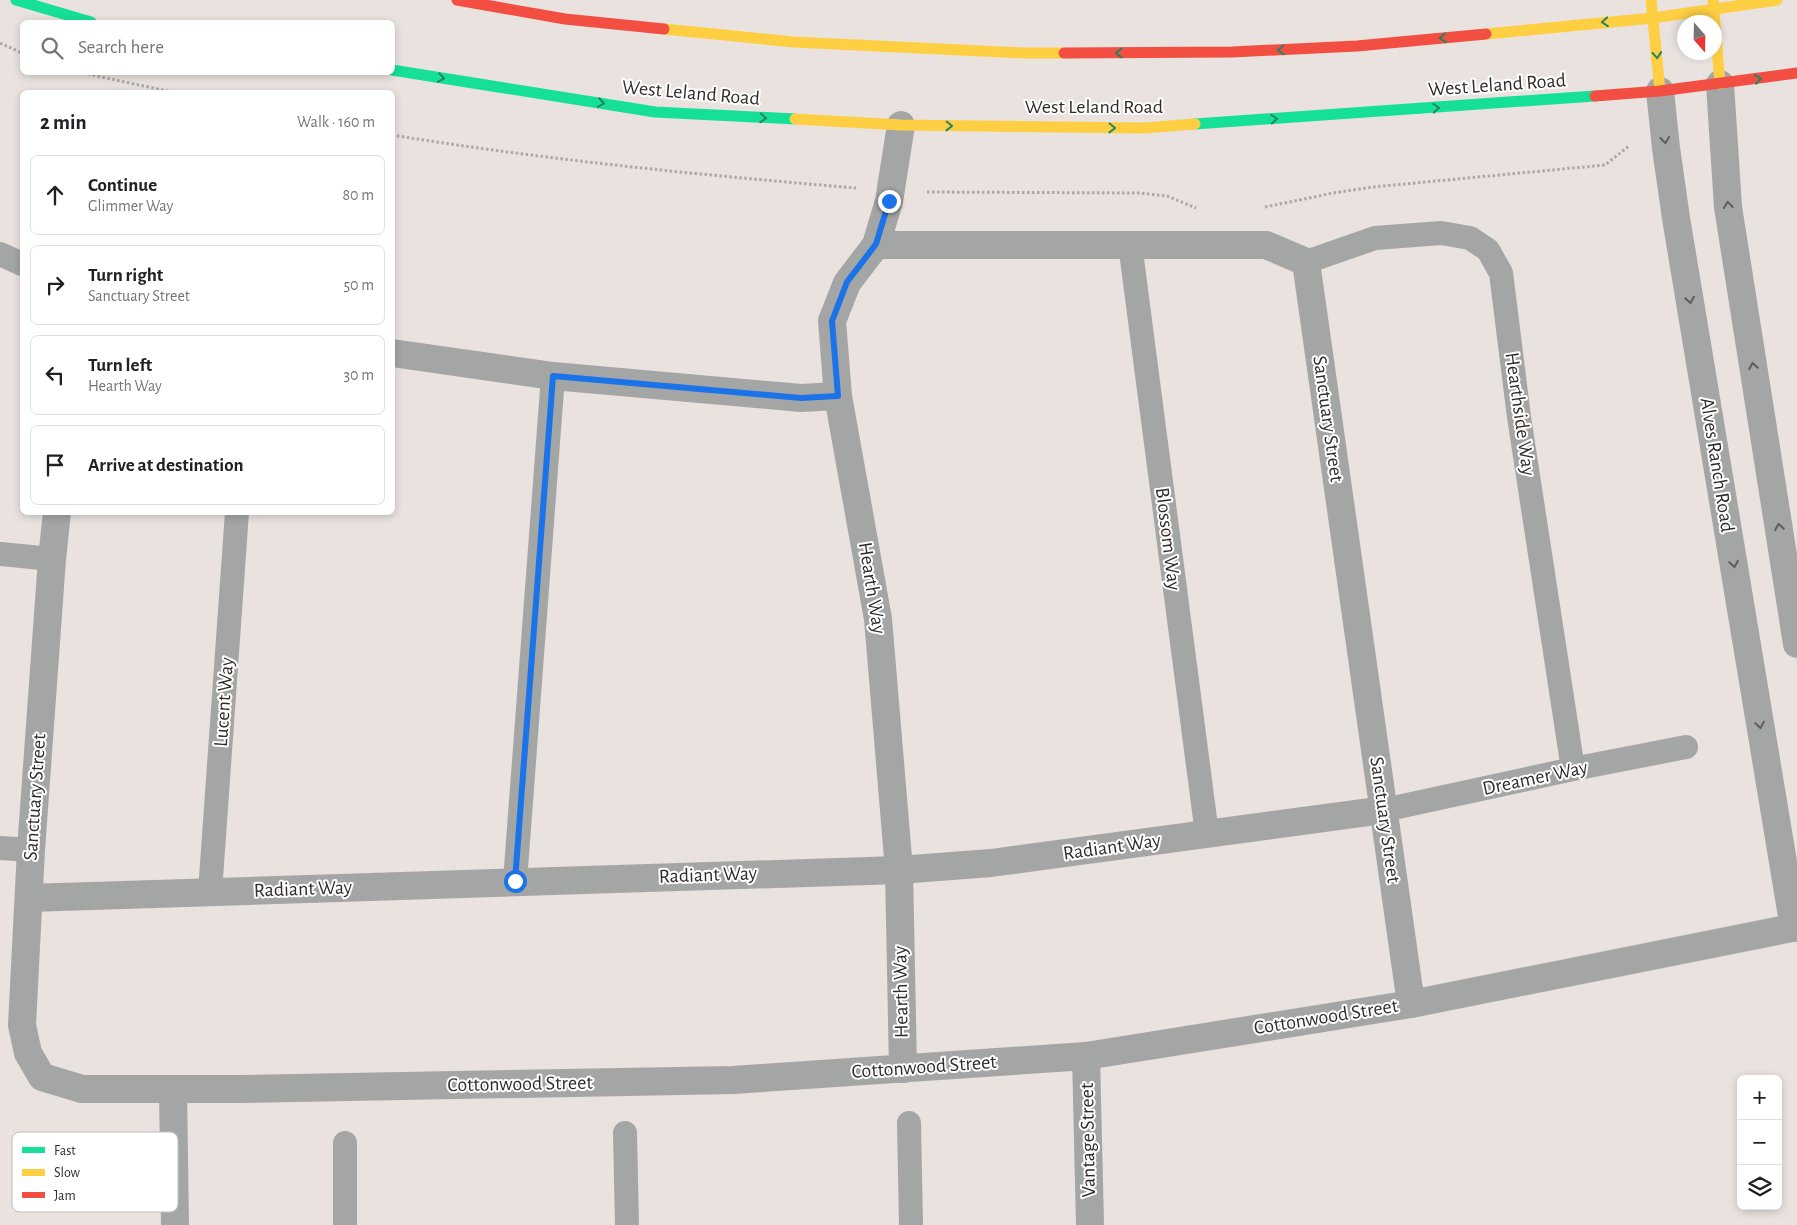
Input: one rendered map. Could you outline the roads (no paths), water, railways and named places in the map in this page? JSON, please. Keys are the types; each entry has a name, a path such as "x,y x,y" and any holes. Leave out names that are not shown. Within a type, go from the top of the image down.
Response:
{"main road":[{"path":"16,0 84,20"},
{"path":"457,0 565,19 793,42 1024,53 1232,52 1357,46 1654,18 1714,4 1777,0"},
{"name":"Alves Ranch Road","path":"1651,0 1660,91"},
{"path":"1714,4 1720,84"},
{"name":"West Leland Road","path":"395,70 655,112 900,125 1144,128 1660,91 1797,73"}],"street":[{"path":"1720,84 1728,207 1797,644"},
{"name":"Alves Ranch Road","path":"1660,91 1676,218 1796,928"},
{"name":"Hearth Way","path":"900,125 891,191 876,244 847,282 832,321 838,396 878,619 899,870 903,1069"},
{"path":"876,244 1266,245 1306,262"},
{"name":"Sanctuary Street","path":"1306,262 1411,1004"},
{"path":"395,353 553,376 801,398 838,396"},
{"name":"Sanctuary Street","path":"42,1077 28,1053 22,1025 31,850 57,515"},
{"name":"Radiant Way","path":"29,898 899,870 991,864 1384,810"},
{"name":"Cottonwood Street","path":"42,1077 82,1089 733,1080 1086,1056 1411,1004 1796,928"},
{"name":"Vantage Street","path":"1086,1056 1090,1225"},
{"path":"173,1089 174,1132"},
{"path":"175,1212 175,1225"}],"lane":[{"name":"Hearthside Way","path":"1306,262 1374,238 1441,233 1470,238 1488,250 1501,274 1519,417 1572,769"},
{"name":"Blossom Way","path":"1130,244 1207,834"},
{"path":"0,254 20,263"},
{"path":"515,881 553,376"},
{"name":"Lucent Way","path":"210,892 237,515"},
{"path":"0,554 52,559"},
{"name":"Dreamer Way","path":"1384,810 1572,769 1686,747"},
{"path":"0,848 31,850"},
{"path":"909,1123 911,1225"},
{"path":"625,1133 627,1225"},
{"path":"345,1143 345,1225"}]}
